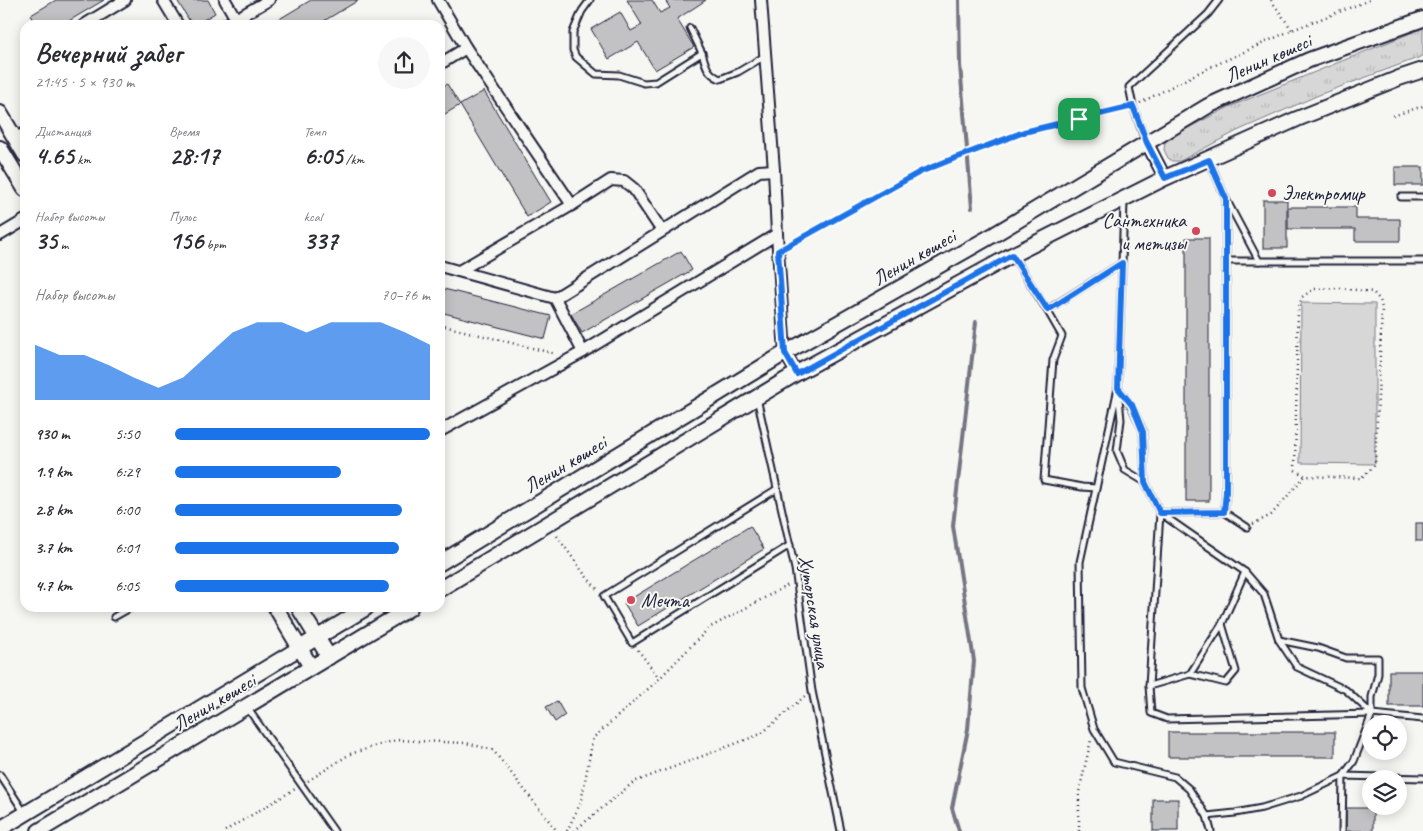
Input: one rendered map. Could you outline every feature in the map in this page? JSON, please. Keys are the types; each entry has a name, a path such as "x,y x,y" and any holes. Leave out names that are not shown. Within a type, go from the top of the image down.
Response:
{"main road":[{"name":"Ленин көшесі","path":"445,560 785,353 995,234 1208,106 1308,60 1423,19"},
{"path":"445,586 797,374 1012,255 1165,178 1209,160 1297,119 1423,70"},
{"path":"0,113 20,136"},
{"path":"0,148 20,181"},
{"path":"278,612 311,667"},
{"path":"301,612 329,657"},
{"name":"Ленин көшесі","path":"0,829 359,612"},
{"name":"Ленин көшесі","path":"38,831 403,612"}],"street":[{"path":"92,20 125,0"},
{"path":"163,0 175,20"},
{"path":"225,0 236,19 269,0"},
{"path":"438,0 466,48 572,205"},
{"path":"761,0 785,353 797,374"},
{"path":"445,61 466,48"},
{"path":"1147,143 1165,178"},
{"path":"555,298 759,171 774,170"},
{"path":"458,271 572,205 611,180 624,181 634,189 662,231"},
{"path":"0,236 20,223"},
{"path":"445,428 583,352 777,234"},
{"path":"445,267 555,298 583,352"}],"lane":[{"path":"590,0 582,11 573,32 573,50 576,57 596,74 619,75 644,83 656,82 702,53"},
{"path":"1147,143 1133,106 1129,87 1208,14 1220,0"},
{"path":"690,28 702,53 706,67 712,75 720,79 738,72 765,56"},
{"path":"1209,160 1226,199 1258,261"},
{"path":"1401,197 1423,197"},
{"path":"1124,199 1118,388 1121,420 1117,451 1125,470 1145,482"},
{"path":"1224,512 1226,492 1226,199"},
{"path":"1012,255 1048,310 1062,336 1053,360 1044,480 1096,488"},
{"path":"1226,261 1423,261"},
{"path":"1048,310 1122,263"},
{"path":"1118,388 1132,405 1143,432 1145,482 1160,513 1245,572 1264,594 1279,640 1296,667 1346,690 1372,714"},
{"path":"1118,388 1080,562 1082,688 1094,729 1114,762 1175,777 1189,789 1207,816 1210,831"},
{"name":"Хуторская улица","path":"757,398 790,545 797,581 812,691 842,831"},
{"path":"777,489 604,596 632,643 790,545"},
{"path":"1160,513 1224,512 1247,527"},
{"path":"1160,513 1149,686 1151,713 1167,719 1372,714 1423,718"},
{"path":"1190,674 1222,624 1245,572"},
{"path":"114,617 123,612"},
{"path":"1149,686 1190,674 1226,683 1236,671 1222,624"},
{"path":"1279,640 1318,648 1346,658 1378,658 1378,674 1372,697 1372,714 1354,761 1343,776 1342,831"},
{"path":"246,706 334,831"},
{"path":"0,775 25,814"},
{"path":"1207,816 1262,808 1301,796 1343,776 1423,778"}],"path":[{"path":"1271,0 1292,30"},
{"path":"778,251 920,172 1024,132 1133,106 1198,73 1292,30 1370,0"},
{"path":"1393,116 1423,106"},
{"path":"1340,288 1373,292 1380,300 1382,308 1375,465 1361,478 1305,476 1294,470 1298,310 1302,297 1314,290 1322,289 1340,288"},
{"path":"445,326 572,358"},
{"path":"1247,527 1271,515 1305,476"},
{"path":"557,536 585,575 604,596"},
{"path":"568,831 581,802 593,738 660,678 709,628 797,581"},
{"path":"632,643 660,678"},
{"path":"574,831 634,782 761,734 812,691"},
{"path":"1078,831 1078,792 1094,729"},
{"path":"225,831 350,754 396,740 466,743 493,750 557,831"}],"green space":[{"path":"1423,28 1423,56 1321,94 1237,131 1180,161 1172,161 1164,150 1165,142 1172,136 1229,107"},
{"path":"1301,303 1375,304 1375,464 1300,463"}],"building":[{"path":"56,0 104,0 70,20 34,20 31,15"},
{"path":"177,0 208,0 215,13 203,20 189,20"},
{"path":"311,0 359,0 325,20 278,20"},
{"path":"627,0 652,0 660,13 670,8 665,0 706,0 677,19 694,47 655,70 638,42 609,59 591,29 620,12 631,31 642,25"},
{"path":"447,84 460,105 445,114 445,85"},
{"path":"484,91 551,202 527,217 460,105"},
{"path":"1395,167 1423,167 1423,185 1395,185"},
{"path":"1263,200 1287,200 1287,248 1263,248"},
{"path":"1288,207 1356,207 1356,219 1400,219 1400,241 1355,241 1355,229 1288,229"},
{"path":"1186,238 1209,238 1209,501 1186,501"},
{"path":"681,251 692,270 582,333 571,314"},
{"path":"445,289 551,316 545,339 445,313"},
{"path":"1416,523 1423,523 1423,541 1416,541"},
{"path":"750,526 764,549 638,626 624,603"},
{"path":"1389,671 1423,671 1423,706 1389,706"},
{"path":"557,701 565,715 555,722 546,707"},
{"path":"1168,732 1335,732 1335,757 1168,757"},
{"path":"1153,799 1178,799 1178,831 1153,831"},
{"path":"1346,808 1362,808 1362,815 1373,815 1373,831 1346,831"}],"waterway":[{"path":"959,0 960,65 972,208"},
{"path":"959,831 952,808 968,729 974,661 953,526 976,322"}],"place":[{"name":"Электромир","path":"1272,193"},
{"name":"Сантехника и метизы","path":"1196,231"},
{"name":"Мечта","path":"631,600"}],"route":[{"path":"1133,106 1147,143 1165,178 1209,160 1226,199 1226,492 1224,512 1160,513 1145,482 1143,432 1132,405 1118,388 1122,263 1048,310 1012,255 797,374 785,353 778,251 920,172 1024,132 1079,119 1133,106"}]}
